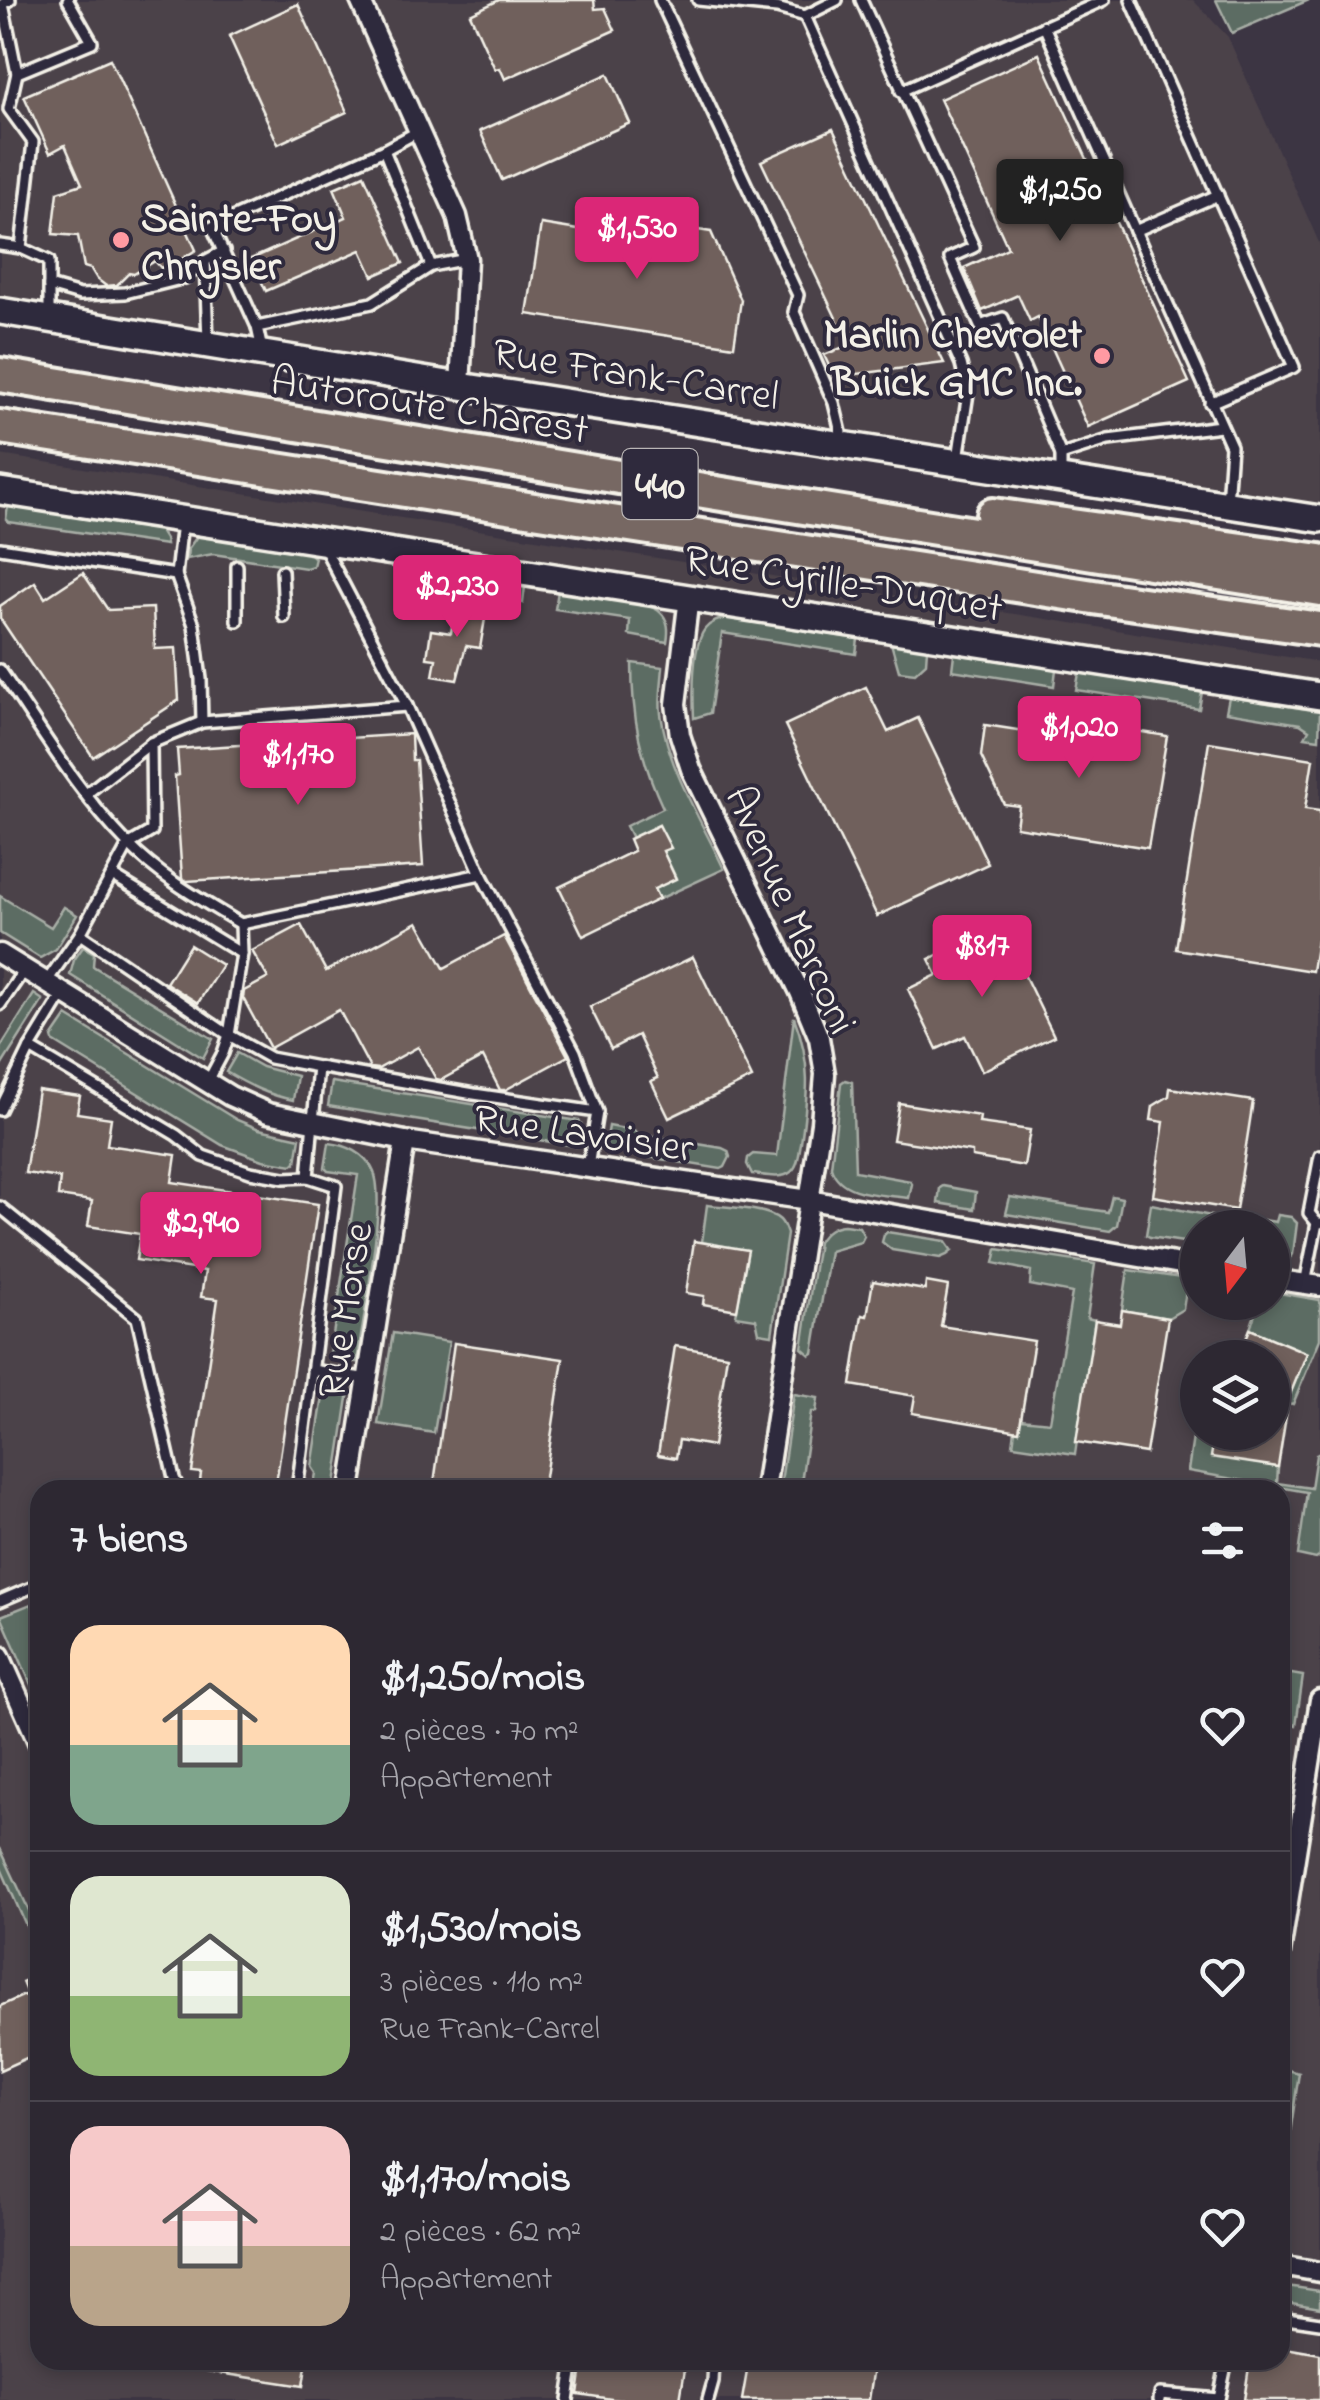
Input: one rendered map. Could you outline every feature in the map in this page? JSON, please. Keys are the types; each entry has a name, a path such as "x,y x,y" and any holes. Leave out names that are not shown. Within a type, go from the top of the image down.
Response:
{"highway":[{"name":"Autoroute Charest","path":"0,376 1320,589"},
{"name":"440","path":"0,427 1100,598 1320,628"},
{"path":"716,494 966,511 1320,561"},
{"path":"1100,598 1320,644"}],"street":[{"path":"360,0 457,216 467,258 460,386"},
{"name":"Rue Frank-Carrel","path":"0,310 957,462 1061,466 1226,504 1320,518"},
{"name":"Rue Cyrille-Duquet","path":"0,493 183,518 1320,696"},
{"name":"Avenue Marconi","path":"689,597 676,704 680,735 692,769 800,992 819,1038 824,1074 821,1122 767,1480"},
{"name":"Rue Lavoisier","path":"0,954 230,1096 268,1113 405,1140 809,1200 1180,1265"},
{"name":"Rue Morse","path":"352,1480 405,1140"},
{"path":"0,1656 30,1724"},
{"path":"1290,1841 1320,1700"},
{"path":"1290,2267 1320,2272"}],"lane":[{"path":"10,0 3,4 16,73 10,109 32,142 21,248"},
{"path":"16,73 92,42 68,0"},
{"path":"660,0 798,296 794,312 834,403 844,444"},
{"path":"698,0 777,8 806,16 837,0"},
{"path":"861,0 974,247 950,258 980,326 1003,318 1061,466 1108,440 1221,426"},
{"path":"901,90 1104,0"},
{"path":"1132,0 1294,367 1210,403"},
{"path":"806,16 961,364 968,393 957,462"},
{"path":"1044,26 1231,446 1226,504"},
{"path":"262,354 258,326 212,227 419,131"},
{"path":"384,150 431,266"},
{"path":"1135,231 1218,195"},
{"path":"0,245 21,248 49,261 48,318"},
{"path":"49,286 80,295 125,294 185,278 224,251"},
{"path":"258,326 372,303 431,266 467,258"},
{"path":"205,261 208,344"},
{"path":"183,518 176,576 194,625 202,722"},
{"path":"320,540 406,706 481,874 575,1052 597,1112 588,1168"},
{"path":"0,548 176,576"},
{"path":"237,566 237,621"},
{"path":"282,572 284,617"},
{"path":"0,670 86,794 128,845 179,887 241,924 481,874"},
{"path":"86,794 151,743 202,722 406,706"},
{"path":"46,983 80,934 128,845 152,832 151,743"},
{"path":"112,875 242,954"},
{"path":"207,1082 229,1035 242,954 241,924"},
{"path":"80,934 229,1035 270,1058 597,1112"},
{"path":"0,1005 24,969"},
{"path":"0,1110 30,1048 63,994"},
{"path":"30,1048 176,1135 203,1156 250,1172 284,1178 308,1177 336,1186 297,1480"},
{"path":"308,1177 318,1068"},
{"path":"1313,1285 1319,1223 1309,1213 1320,1156"},
{"path":"0,1207 137,1318 175,1480"},
{"path":"312,1370 368,1379"},
{"path":"0,1601 30,1588"},
{"path":"1290,2318 1320,2323"},
{"path":"568,2400 572,2370"},
{"path":"708,2400 714,2370"},
{"path":"1159,2400 1160,2394 1219,2399 1225,2370"}],"shaded area":[{"path":"0,0 1193,0 1228,37 1320,245 1320,521 0,297"},
{"path":"0,455 1320,662 1320,2400 0,2400"}],"green space":[{"path":"1216,0 1309,0 1232,33"},
{"path":"8,506 158,528 166,545 9,522"},
{"path":"198,535 310,553 315,558 313,566 306,568 213,554 187,559 188,549"},
{"path":"402,567 525,586 523,603 496,599 495,604 406,584"},
{"path":"558,591 653,607 667,622 667,642 629,635 630,620 555,609"},
{"path":"727,618 858,639 856,654 722,633 710,713 694,718 694,672 701,637 710,625"},
{"path":"891,643 927,649 926,663 915,673 899,671"},
{"path":"954,654 1056,669 1054,686 952,670"},
{"path":"632,663 663,667 660,708 671,755 724,869 659,899 654,889 676,878 663,851 670,847 659,825 632,838 626,826 663,808 639,737"},
{"path":"1079,673 1202,692 1199,709 1076,690"},
{"path":"1229,697 1320,711 1319,739 1305,737 1309,730 1300,724 1226,712"},
{"path":"0,896 51,927 64,907 77,915 56,949 40,958 0,933"},
{"path":"83,947 94,953 93,966 213,1039 203,1058 70,975"},
{"path":"34,994 43,1000 0,1068 0,1048"},
{"path":"67,1016 237,1120 300,1138 296,1162 293,1165 263,1160 222,1145 53,1041"},
{"path":"794,1017 804,1050 807,1079 798,1158 794,1169 782,1176 752,1174 747,1164 753,1154 777,1156"},
{"path":"237,1053 262,1067 297,1076 293,1100 258,1089 226,1072"},
{"path":"332,1082 581,1124 576,1146 328,1106"},
{"path":"852,1082 855,1171 910,1181 909,1198 853,1189 836,1177 831,1167 841,1083"},
{"path":"609,1126 722,1148 730,1157 721,1169 605,1150"},
{"path":"329,1143 360,1155 370,1164 377,1185 376,1233 357,1362 333,1359 330,1354 358,1175 325,1168"},
{"path":"943,1186 976,1192 974,1209 938,1203"},
{"path":"1112,1196 1122,1198 1117,1225 1110,1231 1006,1214 1010,1197 1108,1212"},
{"path":"1151,1204 1181,1210 1180,1241 1146,1235"},
{"path":"707,1205 766,1213 783,1225 787,1234 772,1335 759,1333 756,1319 736,1316 747,1250 702,1242"},
{"path":"1290,1217 1297,1223 1290,1259"},
{"path":"844,1225 859,1227 864,1236 861,1242 830,1251 810,1355 802,1348 818,1242 829,1230"},
{"path":"887,1232 945,1241 952,1251 940,1258 892,1250 882,1242"},
{"path":"997,1249 1095,1264 1087,1318 1095,1320 1075,1454 1013,1445 1021,1419 1050,1422 1072,1293 1030,1285 1031,1271 994,1263"},
{"path":"1128,1270 1180,1278 1180,1311 1168,1318 1122,1310"},
{"path":"1290,1295 1320,1300 1320,1339 1293,1404 1290,1395 1307,1353 1290,1346 1290,1340 1276,1340 1250,1329 1253,1320 1290,1320"},
{"path":"393,1333 449,1342 434,1433 378,1424"},
{"path":"327,1387 349,1391 336,1480 315,1480 312,1467"},
{"path":"794,1394 818,1398 816,1412 811,1412 801,1480 781,1480"},
{"path":"1191,1450 1213,1450 1212,1456 1278,1467 1277,1480 1239,1480 1188,1471"},
{"path":"1320,1453 1320,1556 1316,1559 1298,1555 1307,1492 1290,1489 1290,1485 1311,1488 1316,1455"},
{"path":"30,1604 30,1682 1,1616"},
{"path":"1290,1674 1303,1676 1296,1725 1290,1724"},
{"path":"0,1848 30,1913 30,1934 0,1866"},
{"path":"1290,2071 1299,2073 1290,2134"},
{"path":"1290,2286 1320,2291 1320,2308 1290,2303"}],"building":[{"path":"499,0 594,0 595,9 605,8 615,30 505,79 500,68 495,69 470,14"},
{"path":"298,4 347,112 278,144 229,36"},
{"path":"1039,54 1189,382 1088,427 1038,317 1030,321 1018,295 982,311 964,268 1008,248 940,99"},
{"path":"110,59 196,250 161,268 155,261 134,274 129,273 117,285 106,286 91,269 84,267 78,236 53,234 58,192 82,184 65,145 50,153 24,96"},
{"path":"608,74 630,123 502,180 480,131"},
{"path":"833,129 944,363 834,377 824,355 849,345 761,161"},
{"path":"364,175 403,263 373,276 361,250 266,291 251,259 346,217 334,188"},
{"path":"630,220 711,232 741,300 734,346 527,314 541,224 627,238"},
{"path":"83,573 108,610 153,608 155,649 176,648 179,700 93,757 0,618 0,606 35,582 45,598"},
{"path":"456,602 487,607 480,648 466,646 457,680 433,676 436,659 427,658 431,630 451,633"},
{"path":"866,687 888,732 918,718 988,864 877,916 785,725"},
{"path":"1080,722 1167,736 1148,848 1016,827 1019,806 1004,804 981,756 985,725 1077,739"},
{"path":"411,734 423,866 187,881 182,878 175,776 179,775 177,749"},
{"path":"1209,742 1313,759 1305,809 1320,811 1320,921 1312,971 1176,949"},
{"path":"659,825 671,848 663,851 676,879 654,889 659,899 583,936 559,887 634,851 629,839"},
{"path":"418,922 444,968 504,936 568,1056 505,1090 500,1090 483,1057 441,1080 436,1079 418,1047 378,1069 370,1068 339,1010 270,1048 243,998 244,991 268,978 252,951 301,925 326,971"},
{"path":"1000,925 1054,1036 982,1071 965,1036 937,1049 908,989 937,975 929,959"},
{"path":"190,945 222,965 198,1003 166,983"},
{"path":"693,957 752,1078 669,1118 651,1081 658,1078 638,1035 611,1049 590,1007"},
{"path":"1170,1088 1253,1101 1236,1210 1153,1196 1164,1122 1151,1120 1153,1106 1169,1096"},
{"path":"38,1090 80,1096 77,1113 111,1118 107,1145 176,1155 172,1182 318,1204 277,1480 200,1480 201,1473 192,1472 218,1299 201,1297 205,1271 136,1260 140,1234 88,1226 92,1201 58,1196 60,1178 25,1173"},
{"path":"899,1103 980,1116 979,1123 1030,1130 1024,1166 972,1157 972,1152 893,1140"},
{"path":"694,1241 748,1250 737,1310 703,1304 704,1296 686,1293"},
{"path":"873,1281 925,1290 926,1282 948,1286 941,1326 1034,1341 1019,1431 912,1413 915,1396 851,1385 862,1315 867,1316"},
{"path":"1122,1310 1168,1318 1146,1453 1076,1442 1095,1320 1120,1324"},
{"path":"1250,1329 1276,1340 1245,1340"},
{"path":"454,1343 563,1359 545,1480 434,1480"},
{"path":"675,1346 727,1355 713,1446 679,1440 676,1458 658,1455"},
{"path":"1290,1346 1307,1353 1290,1395"},
{"path":"1212,1450 1281,1450 1278,1467 1211,1457"},
{"path":"30,1978 30,2056 0,2070 0,2006 27,1994 22,1982"},
{"path":"1290,2349 1320,2354 1320,2400 1244,2400 1248,2370 1290,2370"},
{"path":"200,2370 305,2370 303,2386"},
{"path":"582,2370 685,2370 680,2400 618,2400 578,2394"},
{"path":"747,2370 874,2370 869,2400 742,2400"}],"place":[{"name":"Sainte-Foy Chrysler","path":"121,240"},
{"name":"Marlin Chevrolet Buick GMC Inc.","path":"1102,356"}]}
